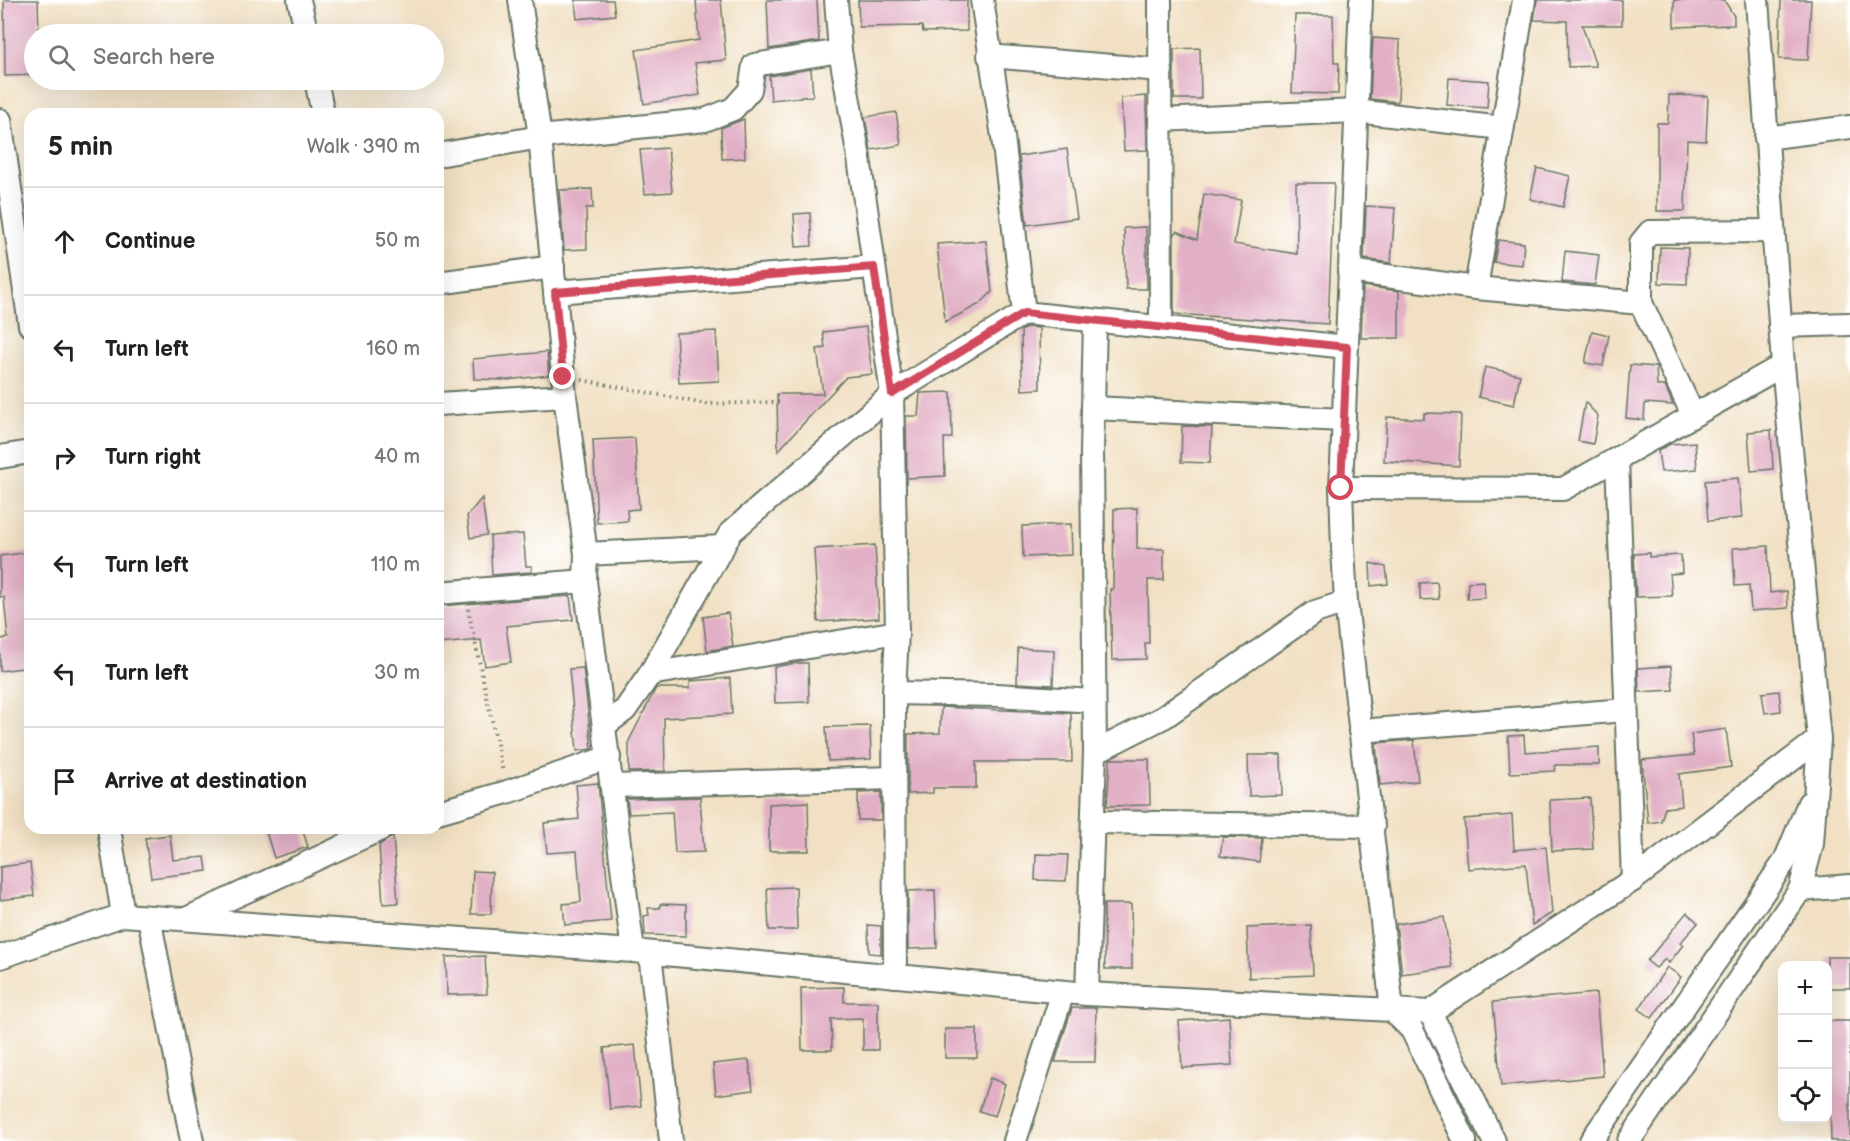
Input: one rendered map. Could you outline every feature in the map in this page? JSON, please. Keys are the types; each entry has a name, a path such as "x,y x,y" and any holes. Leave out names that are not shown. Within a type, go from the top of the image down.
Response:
{"street":[{"path":"299,0 305,24"},
{"path":"520,0 540,137 564,387 586,554 585,581 612,786 671,1141"},
{"path":"836,0 840,51 859,158 892,394 897,632 894,693 895,976"},
{"path":"982,0 1003,137 1024,313"},
{"path":"1160,0 1161,327"},
{"path":"1361,0 1341,488 1346,602 1392,1010 1412,1030 1465,1141"},
{"path":"1476,288 1524,0"},
{"path":"1629,1141 1800,890 1812,844 1820,739 1783,365 1757,0"},
{"path":"444,154 540,137 705,120 733,110 750,90 754,65 840,51"},
{"path":"989,56 1161,70"},
{"path":"318,90 322,108"},
{"path":"1160,120 1356,111 1502,128"},
{"path":"0,120 20,196 9,253 24,304"},
{"path":"1766,138 1850,127"},
{"path":"1693,415 1641,303 1641,243 1650,232 1773,231"},
{"path":"444,282 552,267"},
{"path":"555,292 874,267"},
{"path":"1349,271 1476,288 1641,303"},
{"path":"605,725 625,710 650,674 731,532 892,394 1024,313 1347,347"},
{"path":"1087,994 1095,752 1093,408 1095,321"},
{"path":"1780,326 1850,324"},
{"path":"1341,488 1563,489 1783,365"},
{"path":"444,403 564,387"},
{"path":"1093,408 1344,420"},
{"path":"0,457 24,453"},
{"path":"1617,459 1633,880"},
{"path":"586,554 723,547"},
{"path":"444,592 585,581"},
{"path":"1095,752 1164,717 1315,612 1346,602"},
{"path":"650,674 897,632"},
{"path":"894,693 996,695 1094,701"},
{"path":"1360,731 1626,710"},
{"path":"0,957 123,915 641,952 1087,994 1430,1012 1633,880 1820,739"},
{"path":"444,810 507,792 609,756"},
{"path":"612,786 894,778"},
{"path":"1591,1141 1785,861 1817,785"},
{"path":"1093,822 1373,826"},
{"path":"110,834 123,915"},
{"path":"184,919 369,834"},
{"path":"1800,890 1850,886"},
{"path":"149,917 192,1141"},
{"path":"1014,1141 1063,992"},
{"path":"1430,1012 1494,1141"}],"path":[{"path":"564,387 706,404 779,402"},
{"path":"464,591 507,792"}],"building":[{"path":"4,0 38,0 39,24 24,24 24,75 5,76"},
{"path":"575,0 613,0 615,15 577,19"},
{"path":"696,0 721,0 726,60 695,63 700,95 644,104 636,50 699,40"},
{"path":"767,0 817,0 819,41 769,49"},
{"path":"858,0 967,0 967,31 923,32 922,26 859,27"},
{"path":"1537,0 1622,0 1622,25 1582,25 1596,66 1568,67 1567,21 1534,20"},
{"path":"1674,0 1724,0 1734,16 1734,25 1674,27"},
{"path":"1781,0 1811,0 1808,60 1779,59"},
{"path":"1295,15 1333,15 1334,63 1339,63 1338,94 1292,93"},
{"path":"1373,38 1400,40 1398,102 1370,99"},
{"path":"1200,48 1201,99 1174,99 1174,49"},
{"path":"811,69 813,96 771,100 769,76"},
{"path":"1449,78 1489,81 1487,108 1447,105"},
{"path":"1669,95 1708,96 1706,141 1687,140 1685,211 1657,211 1657,123 1668,123"},
{"path":"1146,96 1147,150 1124,151 1121,98"},
{"path":"896,112 901,145 871,150 865,117"},
{"path":"744,119 745,158 722,159 721,128"},
{"path":"668,148 672,192 645,194 640,150"},
{"path":"1067,149 1077,218 1027,225 1019,156"},
{"path":"1537,168 1570,176 1563,207 1530,199"},
{"path":"1296,183 1334,183 1328,324 1174,314 1174,236 1177,231 1197,240 1204,194 1241,200 1234,244 1297,254"},
{"path":"592,189 593,208 586,208 587,249 564,250 559,190"},
{"path":"1366,206 1395,208 1391,263 1364,259"},
{"path":"810,213 812,246 796,247 794,214"},
{"path":"1146,227 1147,289 1126,289 1124,228"},
{"path":"1498,240 1524,243 1522,265 1494,262"},
{"path":"986,241 992,292 980,304 945,322 937,244"},
{"path":"1660,247 1688,248 1687,284 1659,283"},
{"path":"1565,251 1599,255 1595,285 1562,282"},
{"path":"1363,286 1399,291 1399,338 1361,338"},
{"path":"866,327 872,374 846,377 778,451 777,394 823,394 817,349 825,348 823,332"},
{"path":"1027,327 1039,328 1040,389 1022,390 1021,331"},
{"path":"716,331 719,381 679,383 676,333"},
{"path":"1592,331 1609,335 1603,366 1585,363"},
{"path":"547,352 549,375 507,380 474,379 473,359"},
{"path":"1630,365 1656,367 1657,386 1665,386 1673,405 1645,403 1644,420 1626,418"},
{"path":"1485,367 1520,375 1514,405 1478,397"},
{"path":"951,392 952,438 944,438 945,476 907,478 906,416 918,416 920,393"},
{"path":"1585,402 1598,416 1593,444 1578,441"},
{"path":"1424,413 1461,414 1459,466 1384,461 1387,417 1424,419"},
{"path":"1182,426 1212,427 1210,463 1181,462"},
{"path":"1771,430 1773,469 1751,471 1748,432"},
{"path":"635,438 639,509 627,510 628,521 597,523 593,440"},
{"path":"1695,442 1697,469 1661,472 1658,451 1670,444"},
{"path":"1738,478 1742,518 1708,521 1705,481"},
{"path":"482,498 487,535 470,538 467,516"},
{"path":"1137,508 1137,549 1164,549 1164,580 1148,580 1149,643 1145,643 1146,659 1112,660 1110,589 1113,589 1114,509"},
{"path":"1071,524 1072,555 1023,557 1022,526"},
{"path":"523,534 526,566 532,566 532,572 492,575 490,536"},
{"path":"875,545 879,618 818,622 814,549"},
{"path":"1768,546 1770,593 1787,591 1788,608 1751,611 1749,585 1735,586 1733,548"},
{"path":"24,553 24,668 0,671 0,639 8,638 4,597 0,597 0,556"},
{"path":"1649,553 1649,557 1681,555 1682,573 1670,574 1672,596 1636,597 1634,554"},
{"path":"1370,563 1386,567 1388,584 1371,586"},
{"path":"1484,581 1485,598 1467,599 1468,582"},
{"path":"1437,582 1439,599 1420,600 1420,583"},
{"path":"570,596 573,620 506,626 511,662 485,666 481,640 444,643 444,606"},
{"path":"728,613 733,646 707,651 703,617"},
{"path":"1018,648 1054,650 1053,685 1017,683"},
{"path":"808,663 809,702 775,703 774,667"},
{"path":"1671,666 1673,690 1639,692 1638,668"},
{"path":"583,668 592,749 577,751 569,669"},
{"path":"730,678 732,714 664,718 665,771 629,772 629,741 656,688 690,688 690,681"},
{"path":"1779,691 1781,711 1765,713 1762,693"},
{"path":"941,707 1071,713 1072,762 976,762 976,788 933,788 933,793 908,794 908,734 940,733"},
{"path":"870,726 871,759 828,761 826,727"},
{"path":"1726,729 1731,767 1679,774 1682,806 1665,808 1661,821 1648,823 1642,760 1694,755 1691,734"},
{"path":"1524,735 1525,752 1599,747 1599,765 1555,765 1555,771 1510,773 1508,736"},
{"path":"1414,740 1418,781 1380,785 1376,743"},
{"path":"1248,755 1281,755 1282,795 1249,796"},
{"path":"1110,759 1149,759 1150,805 1107,806"},
{"path":"598,783 611,921 565,925 563,904 581,902 577,851 547,853 544,823 579,819 576,785"},
{"path":"881,792 881,820 858,820 858,793"},
{"path":"700,797 704,852 675,853 672,812 629,814 627,799"},
{"path":"1590,798 1593,849 1552,851 1550,800"},
{"path":"808,802 809,851 769,851 769,804"},
{"path":"1512,815 1514,850 1546,847 1552,913 1532,925 1526,864 1468,869 1464,819"},
{"path":"267,834 304,834 308,847 274,858"},
{"path":"170,835 173,860 205,857 207,871 151,878 145,838"},
{"path":"393,836 398,903 383,904 379,845"},
{"path":"1223,837 1262,838 1259,862 1220,856"},
{"path":"1036,854 1068,855 1066,881 1035,880"},
{"path":"30,863 34,896 0,900 0,867"},
{"path":"473,871 492,872 491,914 471,914"},
{"path":"796,887 797,930 769,930 767,888"},
{"path":"935,890 937,948 908,949 908,891"},
{"path":"660,904 686,905 686,936 645,935 644,916 649,915 648,908 660,908"},
{"path":"1104,904 1131,904 1132,969 1105,969"},
{"path":"1687,912 1698,923 1680,943 1683,945 1669,963 1665,959 1656,968 1647,961"},
{"path":"1444,917 1452,967 1402,974 1396,924"},
{"path":"868,925 881,926 881,954 869,953"},
{"path":"1311,925 1313,975 1249,978 1247,928"},
{"path":"485,956 487,994 447,995 446,957"},
{"path":"1827,957 1850,957 1850,988 1832,988 1832,961 1827,961"},
{"path":"1667,967 1681,977 1652,1018 1639,1009"},
{"path":"844,987 844,1002 878,1002 878,1050 863,1050 863,1018 831,1019 832,1050 802,1050 801,988"},
{"path":"1596,993 1603,1076 1501,1086 1493,1002"},
{"path":"1072,1008 1096,1008 1095,1062 1055,1062"},
{"path":"1229,1017 1232,1065 1182,1068 1179,1021"},
{"path":"1832,1021 1850,1021 1850,1141 1831,1141"},
{"path":"945,1029 977,1029 977,1058 945,1058"},
{"path":"635,1045 641,1106 610,1109 604,1048"},
{"path":"749,1060 753,1090 716,1095 713,1064"},
{"path":"990,1078 1005,1084 995,1116 979,1111"}],"route":[{"path":"563,377 555,292 874,267 892,394 1024,313 1347,347 1341,488"}]}
